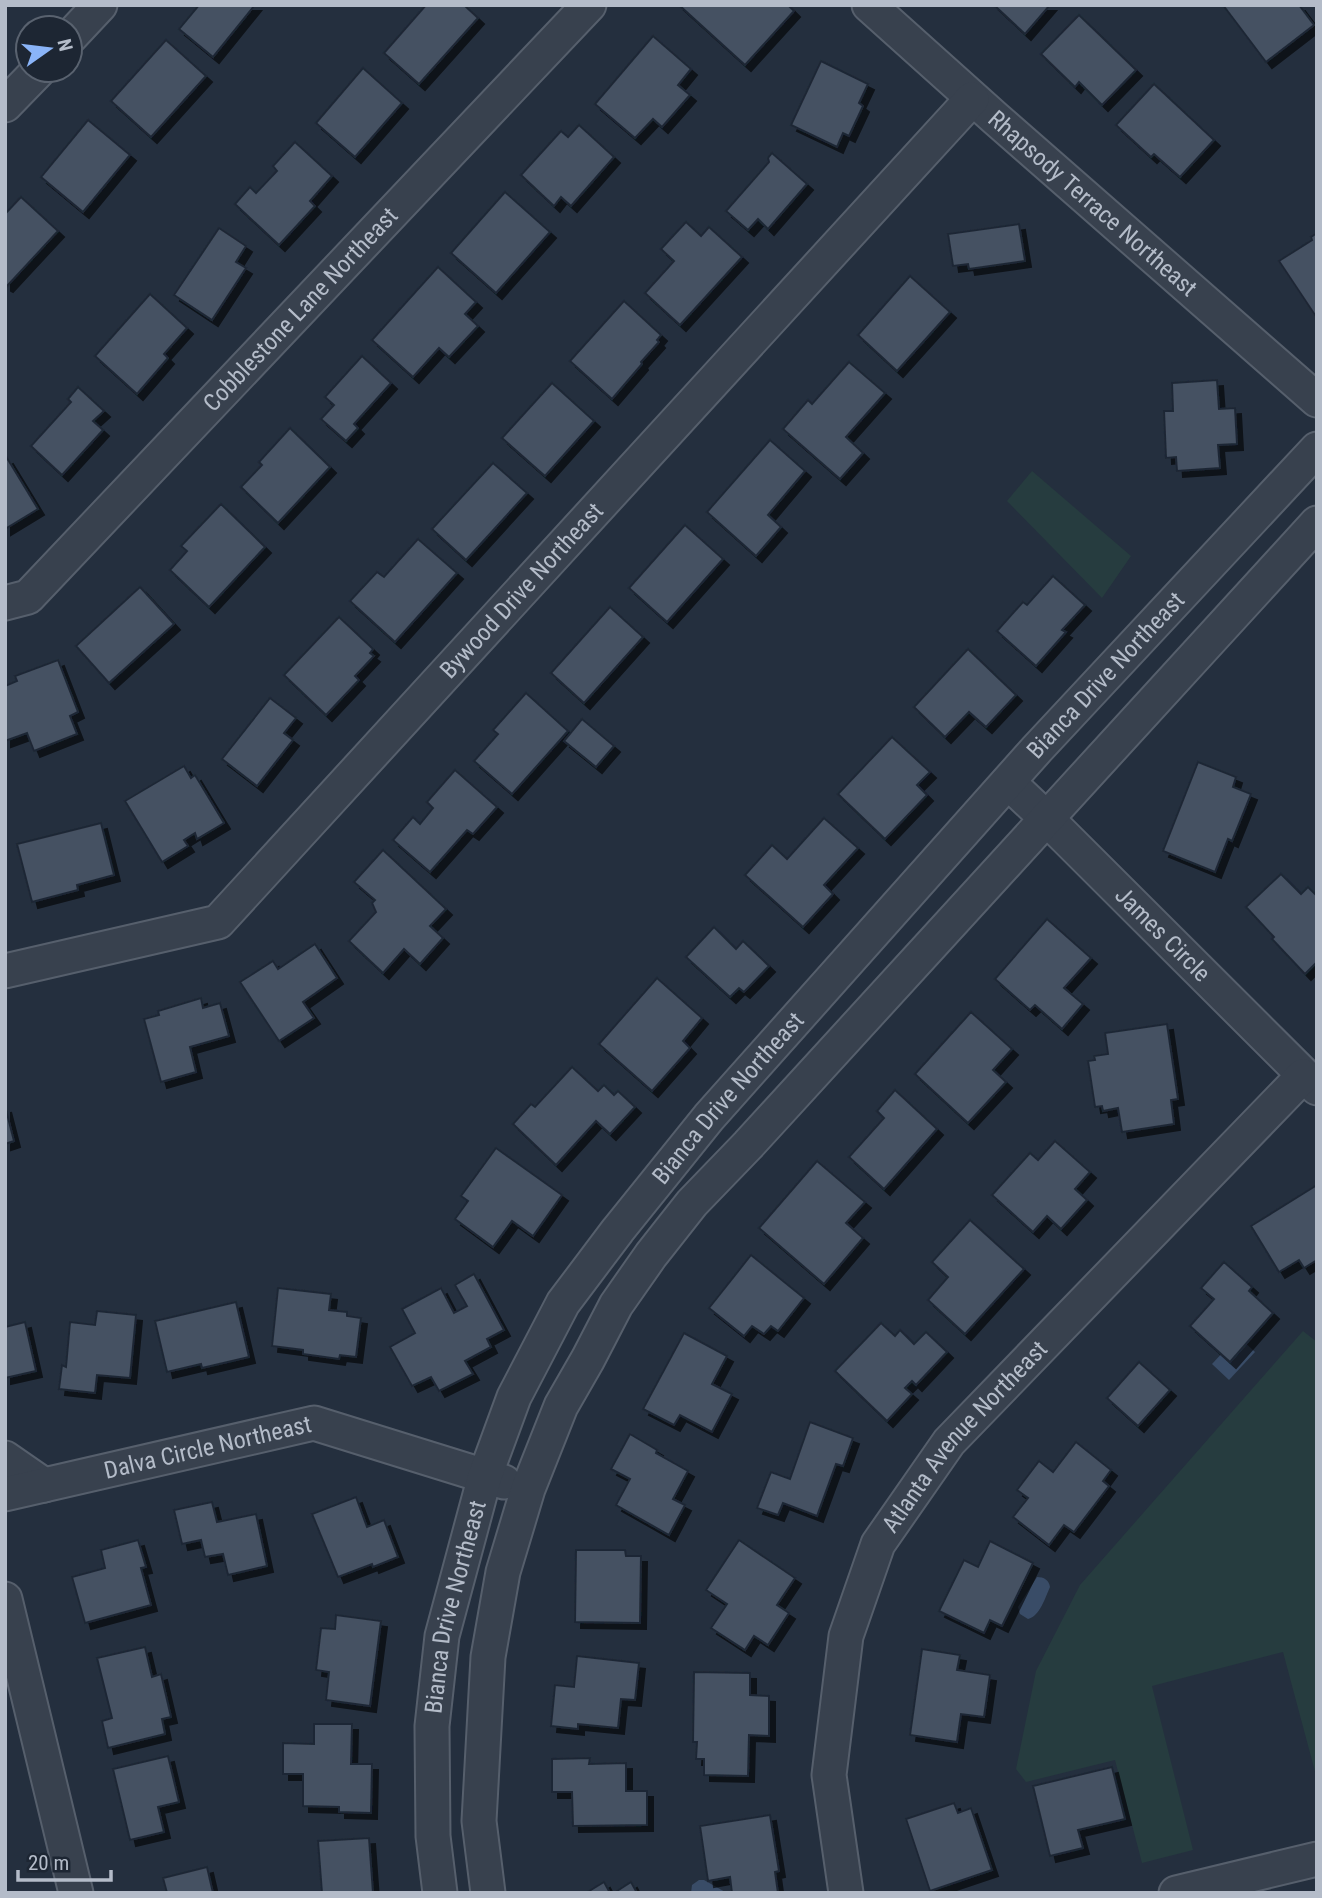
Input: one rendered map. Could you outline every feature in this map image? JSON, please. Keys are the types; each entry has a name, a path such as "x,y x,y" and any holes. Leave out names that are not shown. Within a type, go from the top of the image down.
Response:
{"street":[{"path":"84,22 100,5"},
{"name":"Cobblestone Lane Northeast","path":"5,603 28,597 589,5"},
{"name":"Rhapsody Terrace Northeast","path":"869,5 972,99 1317,400"},
{"path":"5,106 26,84"},
{"name":"Bywood Drive Northeast","path":"5,971 218,922 972,99"},
{"name":"Bianca Drive Northeast","path":"440,1893 433,1836 432,1726 442,1636 485,1476 514,1397 563,1303 666,1170 723,1102 1008,782 1317,449"},
{"name":"Bianca Drive Northeast","path":"488,1893 479,1821 488,1657 503,1572 528,1489 561,1405 616,1305 692,1203 1317,523"},
{"name":"James Circle","path":"1008,782 1310,1082"},
{"name":"Atlanta Avenue Northeast","path":"846,1893 829,1775 846,1636 878,1544 949,1443 1310,1082"},
{"path":"723,1102 758,1134"},
{"name":"Dalva Circle Northeast","path":"5,1494 313,1423 528,1489"},
{"path":"5,1458 44,1485"},
{"path":"5,1599 76,1893"},
{"path":"1176,1893 1317,1859"}],"green space":[{"path":"1032,471 1131,556 1102,598 1007,501"},
{"path":"1303,1331 1317,1342 1317,1779 1283,1652 1152,1686 1193,1850 1142,1863 1115,1760 1026,1782 1016,1769 1036,1671 1080,1585"}],"water":[{"path":"1238,1336 1255,1352 1229,1380 1212,1364"},
{"path":"1037,1577 1046,1579 1050,1587 1039,1610 1028,1619 1020,1614 1018,1607"},
{"path":"704,1880 727,1893 691,1893 692,1885"}],"building":[{"path":"199,5 255,5 213,57 179,29"},
{"path":"426,5 464,5 478,18 419,84 384,53"},
{"path":"679,5 788,5 794,11 745,65"},
{"path":"994,5 1050,5 1025,34"},
{"path":"1223,5 1299,5 1314,25 1266,62"},
{"path":"1079,15 1136,70 1102,105 1079,82 1075,87 1041,54"},
{"path":"653,36 691,69 678,85 690,95 662,127 653,119 635,138 595,104"},
{"path":"166,40 206,76 151,137 111,101"},
{"path":"821,61 868,84 859,103 863,106 849,136 843,133 837,147 791,125"},
{"path":"363,68 402,103 355,157 316,123"},
{"path":"1154,84 1214,140 1180,177 1154,154 1151,157 1116,125"},
{"path":"88,120 130,155 83,212 41,177"},
{"path":"579,125 614,157 571,206 561,197 554,206 521,175 561,131 568,137"},
{"path":"295,142 332,176 310,201 315,206 279,245 235,204 250,187 256,193 277,171 273,166"},
{"path":"772,153 807,184 768,229 758,219 748,230 726,211 769,162 768,158"},
{"path":"505,192 550,232 496,293 451,253"},
{"path":"21,197 58,231 7,286 5,214"},
{"path":"686,222 701,236 709,227 742,257 680,325 645,293 674,261 661,249"},
{"path":"1019,224 1025,261 969,269 968,264 953,266 948,234"},
{"path":"219,228 246,246 236,262 246,268 212,320 174,295"},
{"path":"1317,233 1317,318 1279,261 1312,240 1311,237"},
{"path":"438,267 476,302 465,314 478,326 449,357 439,348 413,377 372,340"},
{"path":"910,276 950,312 897,371 858,335"},
{"path":"150,294 187,328 164,354 168,358 137,394 95,356"},
{"path":"624,301 661,335 657,340 659,342 612,399 570,361"},
{"path":"362,356 391,383 354,424 358,428 346,441 321,419 334,405 325,397"},
{"path":"849,362 885,393 846,437 863,453 840,479 783,429 808,400 812,404"},
{"path":"1217,380 1219,409 1235,408 1237,444 1218,445 1220,468 1177,471 1176,457 1166,458 1164,411 1173,411 1172,383"},
{"path":"552,383 594,421 545,476 502,438"},
{"path":"78,387 104,411 93,421 103,430 62,475 31,446 71,402 68,399"},
{"path":"290,428 330,467 278,523 241,487 262,465 259,462"},
{"path":"770,440 805,471 768,515 781,527 756,556 707,512"},
{"path":"7,458 38,509 5,529 5,459"},
{"path":"493,463 527,493 466,560 432,529"},
{"path":"221,504 265,547 209,607 170,570 187,551 181,546"},
{"path":"685,525 723,559 667,622 629,588"},
{"path":"418,539 457,573 395,642 350,601 377,572 384,577"},
{"path":"1053,576 1085,605 1062,630 1066,632 1036,666 997,631 1023,602 1027,605"},
{"path":"140,587 174,624 109,683 76,646"},
{"path":"610,607 643,637 584,703 551,673"},
{"path":"339,617 373,649 370,653 374,656 355,676 359,680 326,715 284,675"},
{"path":"968,649 1016,695 986,727 969,712 945,737 914,707"},
{"path":"58,660 78,712 70,716 77,734 34,751 27,733 5,741 5,686 17,681 15,676"},
{"path":"526,693 568,731 512,794 474,761 498,734 493,730"},
{"path":"270,698 296,718 284,733 293,740 257,786 222,759"},
{"path":"582,719 614,746 596,767 564,741"},
{"path":"892,737 930,772 917,785 927,795 885,839 838,794"},
{"path":"1198,762 1236,777 1233,787 1251,794 1232,841 1228,839 1215,872 1163,851"},
{"path":"184,766 191,778 195,775 224,823 197,839 195,833 184,840 188,846 162,862 125,801"},
{"path":"455,770 497,807 473,834 467,830 430,872 393,840 413,817 420,824 433,808 427,802"},
{"path":"824,818 858,848 824,885 833,894 803,927 745,875 772,845 787,859"},
{"path":"101,823 114,875 77,885 78,890 32,902 17,844"},
{"path":"383,850 446,909 430,926 443,938 420,964 404,949 383,973 349,941 376,912 372,903 375,900 354,882"},
{"path":"1281,874 1301,894 1308,887 1317,896 1317,962 1305,974 1246,907"},
{"path":"1047,919 1091,958 1064,988 1083,1004 1062,1029 1035,1005 1030,1010 995,979"},
{"path":"714,927 736,949 743,941 769,966 744,992 739,988 730,997 686,957"},
{"path":"315,944 337,978 303,1002 314,1018 279,1041 240,982 273,961 278,969"},
{"path":"657,978 702,1018 683,1041 690,1048 652,1091 599,1044"},
{"path":"201,998 203,1008 220,1003 229,1036 190,1047 196,1072 161,1082 144,1019 159,1015 158,1011"},
{"path":"971,1012 1012,1049 993,1070 1006,1082 968,1123 915,1074"},
{"path":"1167,1024 1178,1099 1171,1100 1174,1124 1122,1132 1118,1108 1103,1111 1102,1106 1095,1107 1088,1061 1095,1060 1094,1056 1108,1054 1105,1033"},
{"path":"572,1067 598,1091 604,1085 614,1095 618,1091 635,1107 610,1134 596,1121 556,1165 513,1124 531,1104 535,1107"},
{"path":"895,1090 937,1129 884,1189 849,1157 884,1118 877,1111"},
{"path":"5,1106 14,1141 5,1144"},
{"path":"1055,1141 1090,1172 1075,1189 1087,1200 1061,1229 1047,1216 1033,1232 992,1195 1030,1153 1038,1160"},
{"path":"496,1148 562,1195 533,1236 512,1221 493,1247 455,1219 468,1201 461,1196"},
{"path":"817,1161 865,1202 846,1223 863,1238 824,1284 759,1228"},
{"path":"1317,1185 1317,1260 1304,1268 1299,1260 1279,1272 1251,1226"},
{"path":"970,1220 1024,1269 965,1334 928,1300 948,1277 932,1262"},
{"path":"751,1255 804,1298 778,1331 771,1326 764,1334 752,1326 744,1336 709,1308"},
{"path":"1224,1262 1252,1287 1249,1291 1273,1313 1230,1362 1190,1326 1214,1299 1201,1288"},
{"path":"474,1274 504,1330 487,1339 491,1347 465,1361 473,1374 439,1391 431,1377 412,1386 390,1347 415,1333 402,1309 441,1288 454,1313 467,1306 455,1285"},
{"path":"278,1288 331,1294 329,1310 347,1312 347,1316 361,1318 356,1357 340,1355 339,1359 272,1346"},
{"path":"236,1302 249,1357 202,1368 201,1364 167,1372 155,1321"},
{"path":"97,1311 136,1315 130,1378 97,1375 95,1393 59,1389 62,1365 66,1367 70,1322 95,1325"},
{"path":"25,1322 36,1371 5,1378 5,1327"},
{"path":"881,1323 895,1336 900,1330 914,1344 926,1332 947,1352 916,1385 912,1381 905,1388 912,1394 887,1421 835,1371"},
{"path":"684,1333 727,1356 712,1384 732,1394 712,1432 680,1415 674,1425 643,1409"},
{"path":"1139,1362 1170,1390 1138,1426 1107,1398"},
{"path":"810,1422 853,1438 843,1466 836,1464 817,1516 783,1503 778,1515 757,1508 771,1472 790,1479"},
{"path":"630,1434 688,1471 673,1499 685,1505 669,1535 616,1505 630,1479 611,1469"},
{"path":"1076,1442 1111,1470 1103,1481 1109,1486 1074,1532 1064,1525 1049,1545 1013,1517 1028,1498 1017,1490 1039,1461 1053,1472"},
{"path":"356,1497 367,1527 384,1520 398,1557 338,1577 312,1514"},
{"path":"212,1502 217,1522 256,1514 267,1566 228,1575 223,1554 205,1557 201,1540 182,1544 174,1510"},
{"path":"138,1540 146,1567 141,1568 151,1605 85,1623 72,1577 105,1568 101,1550"},
{"path":"739,1540 795,1578 777,1605 789,1613 768,1645 754,1636 745,1650 711,1628 727,1604 706,1590"},
{"path":"990,1541 1033,1563 1002,1626 990,1620 984,1633 939,1611 964,1560 978,1567"},
{"path":"576,1550 625,1550 626,1556 641,1556 640,1623 575,1622"},
{"path":"336,1615 381,1621 370,1706 326,1700 329,1672 316,1670 321,1628 335,1629"},
{"path":"145,1647 152,1677 161,1674 171,1717 162,1719 165,1734 108,1748 102,1721 112,1718 97,1658"},
{"path":"922,1649 960,1655 957,1670 990,1675 984,1717 961,1714 957,1742 910,1735"},
{"path":"577,1656 639,1663 635,1700 621,1699 618,1728 578,1724 578,1729 551,1726 555,1685 574,1687"},
{"path":"694,1672 750,1673 750,1695 769,1696 769,1736 749,1735 748,1776 704,1775 704,1759 696,1759 697,1742 693,1742"},
{"path":"314,1724 352,1724 351,1764 372,1764 371,1813 339,1812 339,1807 303,1806 303,1774 283,1774 283,1743 314,1744"},
{"path":"168,1756 179,1802 158,1807 164,1832 130,1840 113,1769"},
{"path":"590,1758 589,1764 626,1763 626,1791 647,1791 647,1825 573,1826 572,1792 552,1792 552,1759"},
{"path":"1112,1767 1125,1819 1078,1830 1083,1848 1050,1856 1033,1786"},
{"path":"954,1803 958,1813 971,1808 992,1870 930,1891 906,1819"},
{"path":"770,1815 779,1871 775,1872 778,1893 732,1893 730,1877 708,1881 700,1826"},
{"path":"369,1838 373,1893 322,1893 318,1841"},
{"path":"207,1867 213,1893 167,1893 163,1878"},
{"path":"604,1882 610,1893 586,1893"},
{"path":"631,1882 637,1893 614,1893"}]}
